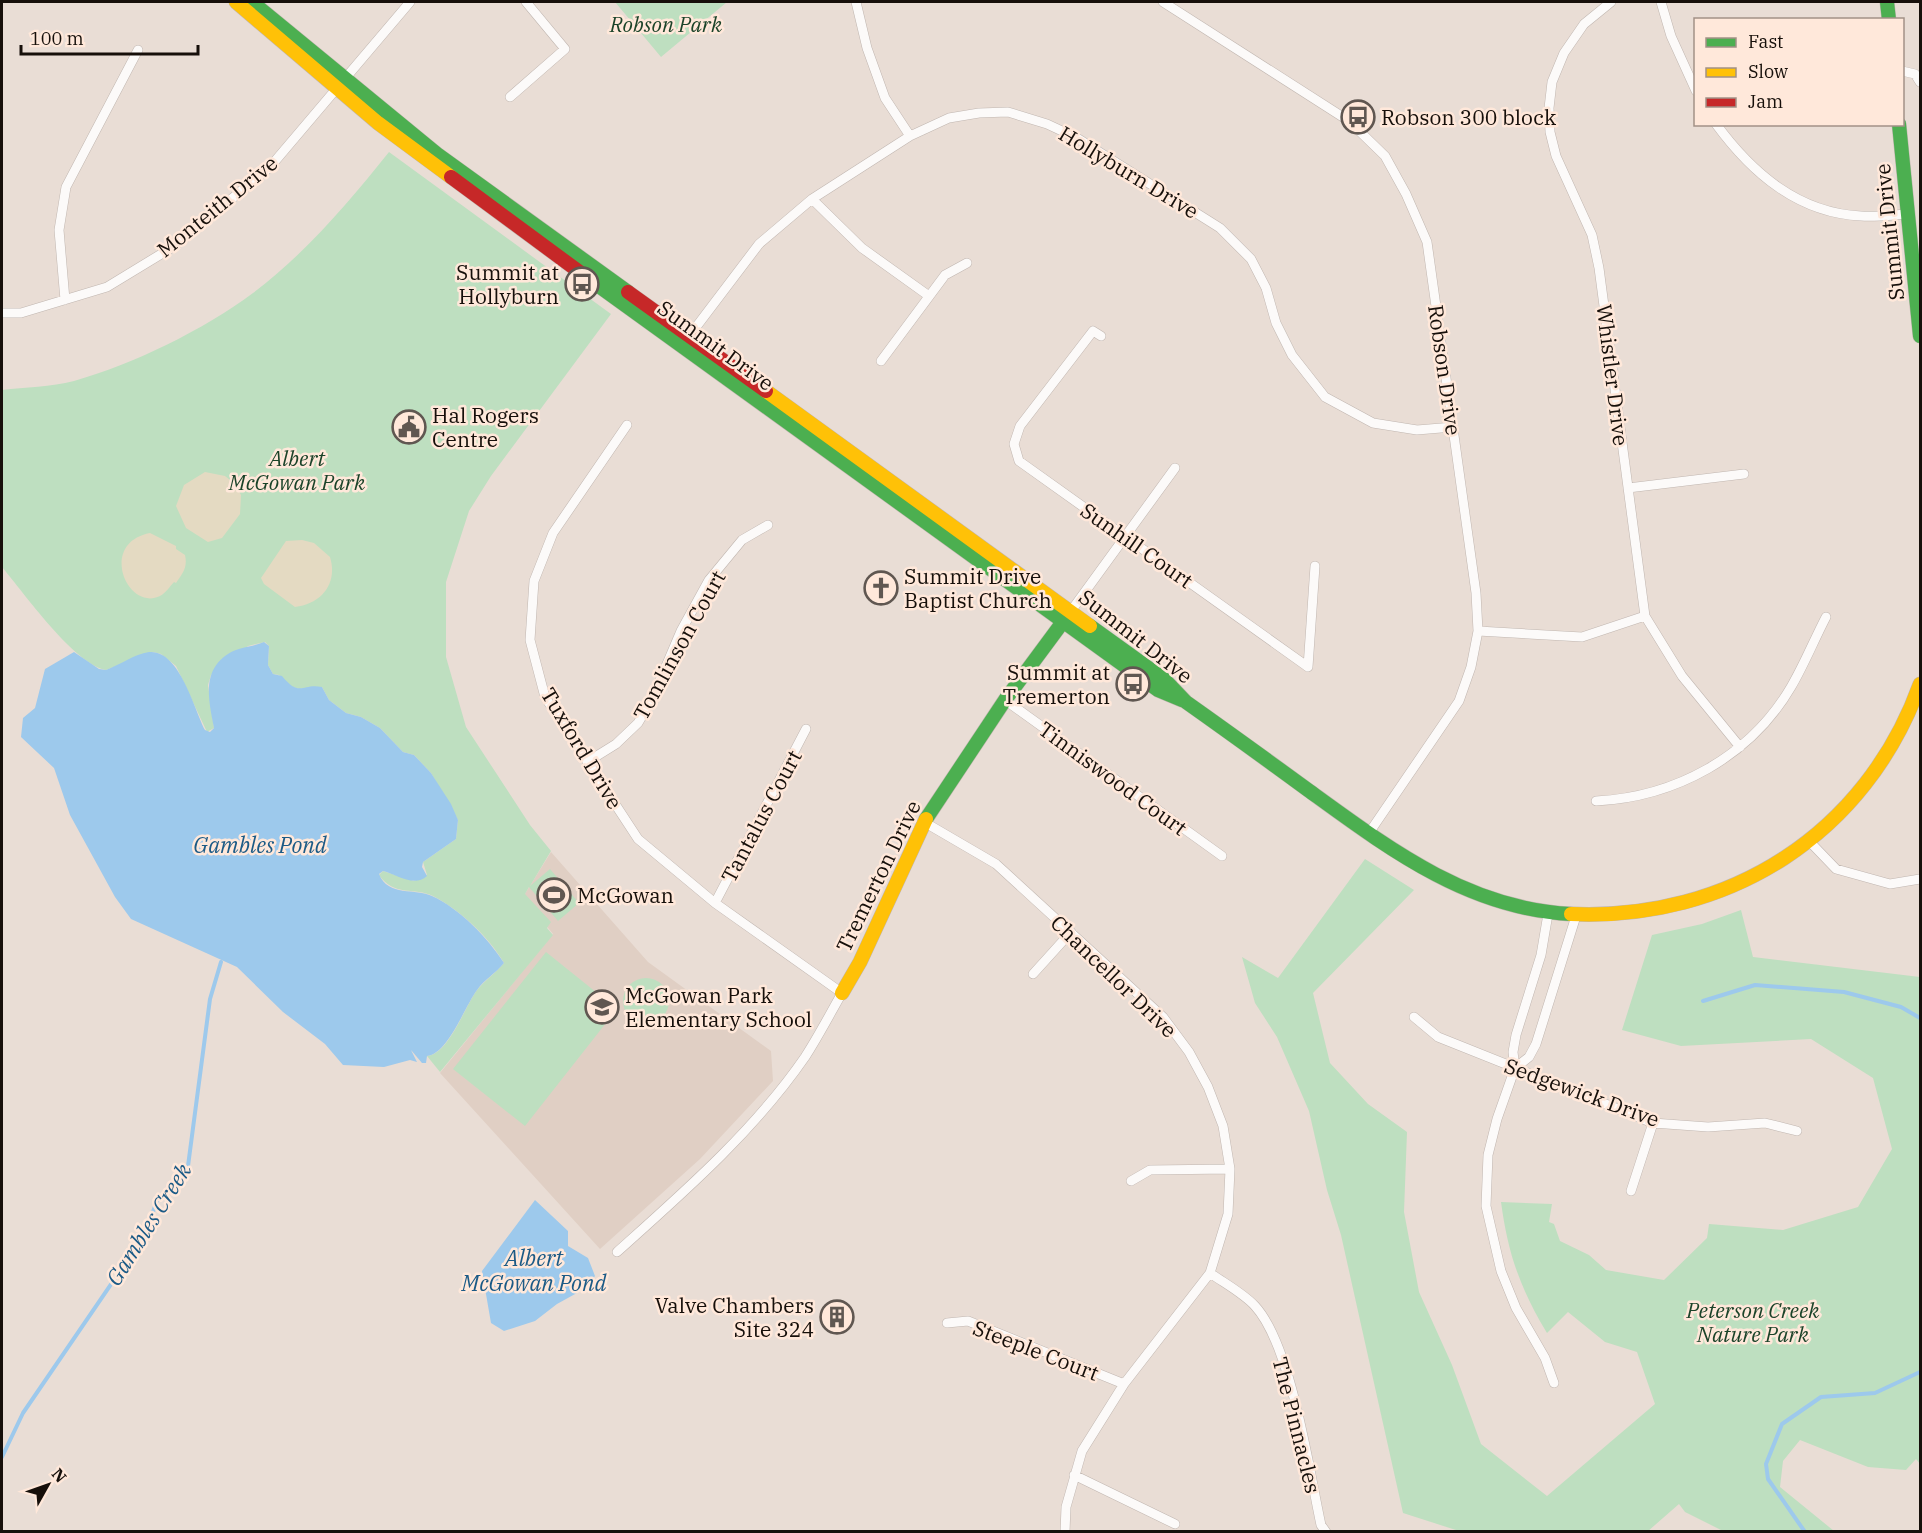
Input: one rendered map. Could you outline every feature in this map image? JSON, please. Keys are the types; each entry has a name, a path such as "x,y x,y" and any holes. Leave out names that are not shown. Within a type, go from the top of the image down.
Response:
{"main road":[{"name":"Summit Drive","path":"236,2 341,84 685,341 1067,617 1165,680 1186,702 1369,833 1410,862 1450,883 1510,906 1548,914 1576,916 1630,914 1697,898 1758,875 1810,842 1852,801 1882,764 1900,735 1920,684"},
{"name":"Summit Drive","path":"252,2 341,84"},
{"path":"1887,2 1889,18"},
{"name":"Summit Drive","path":"1899,126 1908,214 1917,263 1920,336"},
{"name":"Tremerton Drive","path":"842,993 861,962 924,822 1005,700 1067,617"}],"street":[{"name":"Monteith Drive","path":"2,314 21,313 107,287 176,245 270,167 410,2"},
{"path":"510,98 565,49 526,2"},
{"path":"856,2 867,48 885,98 910,136"},
{"name":"Robson Drive","path":"1163,2 1349,121 1385,156 1427,242 1476,593 1478,631 1471,667 1459,701 1369,833"},
{"name":"Whistler Drive","path":"1611,2 1584,24 1564,53 1552,82 1550,124 1556,156 1584,215 1597,257 1645,616 1682,676 1740,747"},
{"path":"1661,2 1671,36 1694,89"},
{"path":"65,300 58,230 66,187 138,50"},
{"path":"1904,71 1915,74 1920,82"},
{"name":"Hollyburn Drive","path":"685,341 759,244 812,198 910,136 949,118 979,113 1008,112 1047,124 1077,138 1220,228 1251,259 1266,288 1276,323 1292,355 1325,397 1372,423 1417,430 1453,427"},
{"path":"1717,126 1731,146 1772,185 1808,206 1860,216 1908,214"},
{"path":"812,198 862,248 929,296"},
{"path":"881,361 945,275 967,263"},
{"name":"Sunhill Court","path":"1101,336 1093,330 1020,426 1014,444 1019,461 1308,667 1315,566"},
{"name":"Tuxford Drive","path":"627,425 553,533 534,581 530,640 545,697 638,838 716,903 842,993"},
{"name":"Tremerton Drive","path":"1067,617 1175,468"},
{"path":"1628,488 1743,474"},
{"name":"Tomlinson Court","path":"587,762 616,744 638,723 652,699 681,631 709,580 742,540 768,525"},
{"path":"1478,631 1582,637 1645,616"},
{"path":"1596,801 1628,799 1675,784 1700,774 1740,747 1768,720 1791,687 1826,617"},
{"name":"Tinniswood Court","path":"1005,700 1222,856"},
{"name":"Tantalus Court","path":"716,903 806,729"},
{"name":"Chancellor Drive","path":"924,822 996,864 1163,1017 1189,1052 1208,1087 1223,1126 1230,1169 1228,1214 1210,1273 1124,1384 1082,1451 1066,1507 1065,1532"},
{"path":"1810,842 1836,869 1890,884 1920,879"},
{"path":"1548,914 1541,956 1516,1035 1513,1052 1515,1068 1497,1119 1488,1155 1486,1206 1501,1271 1516,1308 1545,1358 1554,1383"},
{"path":"1515,1068 1529,1057 1536,1044 1576,916"},
{"path":"1033,974 1071,932"},
{"name":"Tremerton Drive","path":"617,1252 695,1182 761,1112 805,1056 842,993"},
{"name":"Sedgewick Drive","path":"1413,1017 1438,1037 1653,1123 1708,1127 1765,1123 1797,1131"},
{"path":"1631,1191 1653,1123"},
{"path":"1131,1182 1150,1170 1230,1169"},
{"name":"The Pinnacles","path":"1210,1273 1255,1306 1275,1337 1287,1371 1321,1525 1326,1532"},
{"name":"Steeple Court","path":"947,1323 968,1321 1124,1384"},
{"path":"1074,1475 1175,1524"}],"shaded area":[{"name":"McGowan Park Elementary School","path":"551,852 648,962 771,1051 773,1081 700,1159 600,1249 440,1073 553,934 523,897"}],"green space":[{"name":"Robson Park","path":"615,2 727,2 661,57"},
{"name":"Albert McGowan Park","path":"389,152 611,314 491,476 469,511 446,582 446,657 466,727 530,825 551,851 530,886 550,869 579,903 558,921 529,887 525,894 551,922 547,928 553,935 440,1072 427,1056 442,1047 456,1028 477,990 504,963 482,934 453,909 426,893 391,886 379,875 383,871 414,881 427,875 423,862 456,839 458,820 431,773 414,755 403,752 380,728 361,717 346,713 329,700 322,687 299,689 290,686 279,675 273,674 268,665 269,646 265,642 248,646 211,675 208,685 214,728 207,732 176,666 161,654 153,652 106,670 93,665 79,655 50,626 2,567 2,390 56,385 97,374 144,355 212,320 253,293 291,262 342,208"},
{"name":"Peterson Creek Nature Park","path":"1365,859 1414,890 1313,993 1330,1063 1368,1104 1407,1132 1404,1212 1419,1292 1452,1365 1481,1444 1547,1496 1655,1404 1637,1352 1605,1342 1568,1312 1547,1333 1529,1301 1516,1270 1507,1238 1501,1202 1552,1204 1549,1222 1554,1224 1560,1241 1589,1255 1606,1270 1664,1280 1707,1238 1709,1224 1783,1230 1858,1207 1892,1149 1873,1078 1811,1039 1681,1046 1622,1030 1652,935 1702,924 1741,910 1753,957 1920,977 1920,1464 1916,1459 1906,1470 1868,1467 1800,1440 1783,1461 1780,1487 1834,1531 1723,1531 1685,1512 1679,1504 1647,1532 1459,1531 1403,1513 1341,1235 1327,1190 1309,1111 1277,1037 1255,1003 1242,957 1278,978"},
{"path":"546,952 617,1009 525,1126 453,1069"},
{"path":"646,978 662,985 669,1001 662,1017 646,1024 630,1017 623,1001 630,985"}],"sand":[{"path":"205,472 225,476 235,484 241,495 240,514 222,538 208,542 186,528 176,506 184,485"},
{"path":"150,533 176,546 176,549 185,555 186,564 176,583 174,582 160,596 148,598 137,594 129,586 123,574 122,562 125,549 134,539"},
{"path":"302,540 314,543 330,557 332,575 326,591 320,597 313,602 295,607 264,584 261,578 286,541"}],"water":[{"name":"Gambles Pond","path":"264,642 269,646 268,665 273,674 282,676 297,688 322,687 329,700 346,713 361,717 380,728 403,752 414,755 431,773 451,804 458,820 456,839 423,862 422,867 427,876 416,881 383,871 379,874 389,886 432,896 453,908 482,934 504,963 477,990 449,1038 435,1053 427,1056 426,1063 422,1063 411,1050 417,1062 410,1060 384,1067 343,1065 325,1044 283,1012 237,967 131,919 115,897 70,815 54,768 21,737 23,718 35,708 45,669 74,652 99,669 106,670 143,653 160,654 177,670 205,730 210,732 214,728 209,688 214,669 219,661 228,654"},
{"name":"Albert McGowan Pond","path":"535,1200 568,1231 568,1246 588,1258 595,1276 586,1288 557,1304 535,1321 504,1331 491,1323 482,1271"}],"waterway":[{"name":"Gambles Creek","path":"2,1457 23,1413 144,1236 157,1201 188,1166 210,999 221,962"},
{"path":"1703,1001 1755,985 1844,992 1901,1007 1920,1018"},
{"path":"1805,1532 1768,1479 1766,1464 1782,1424 1821,1397 1875,1393 1920,1372"}],"traffic: fast":[{"path":"252,2 437,154 628,292"},
{"path":"1887,2 1889,18"},
{"path":"1899,126 1920,336"},
{"path":"589,279 1158,690 1182,700"},
{"path":"926,819 1005,700 1068,615"},
{"path":"1090,626 1165,680 1186,702 1338,812 1399,853 1431,872 1498,901 1533,910 1571,914"}],"traffic: slow":[{"path":"236,2 378,123 451,177"},
{"path":"766,391 1090,626"},
{"path":"1571,914 1629,912 1685,902 1737,884 1784,858 1828,825 1865,784 1896,737 1920,684"},
{"path":"842,993 860,962 926,819"}],"traffic: jam":[{"path":"451,177 589,279"},
{"path":"628,292 766,391"}],"place":[{"name":"Robson 300 block","path":"1358,117"},
{"name":"Summit at Hollyburn","path":"582,284"},
{"name":"Hal Rogers Centre","path":"409,427"},
{"name":"Summit Drive Baptist Church","path":"881,588"},
{"name":"Summit at Tremerton","path":"1133,684"},
{"name":"McGowan","path":"554,895"},
{"name":"McGowan Park Elementary School","path":"602,1007"},
{"name":"Valve Chambers Site 324","path":"837,1317"}]}
